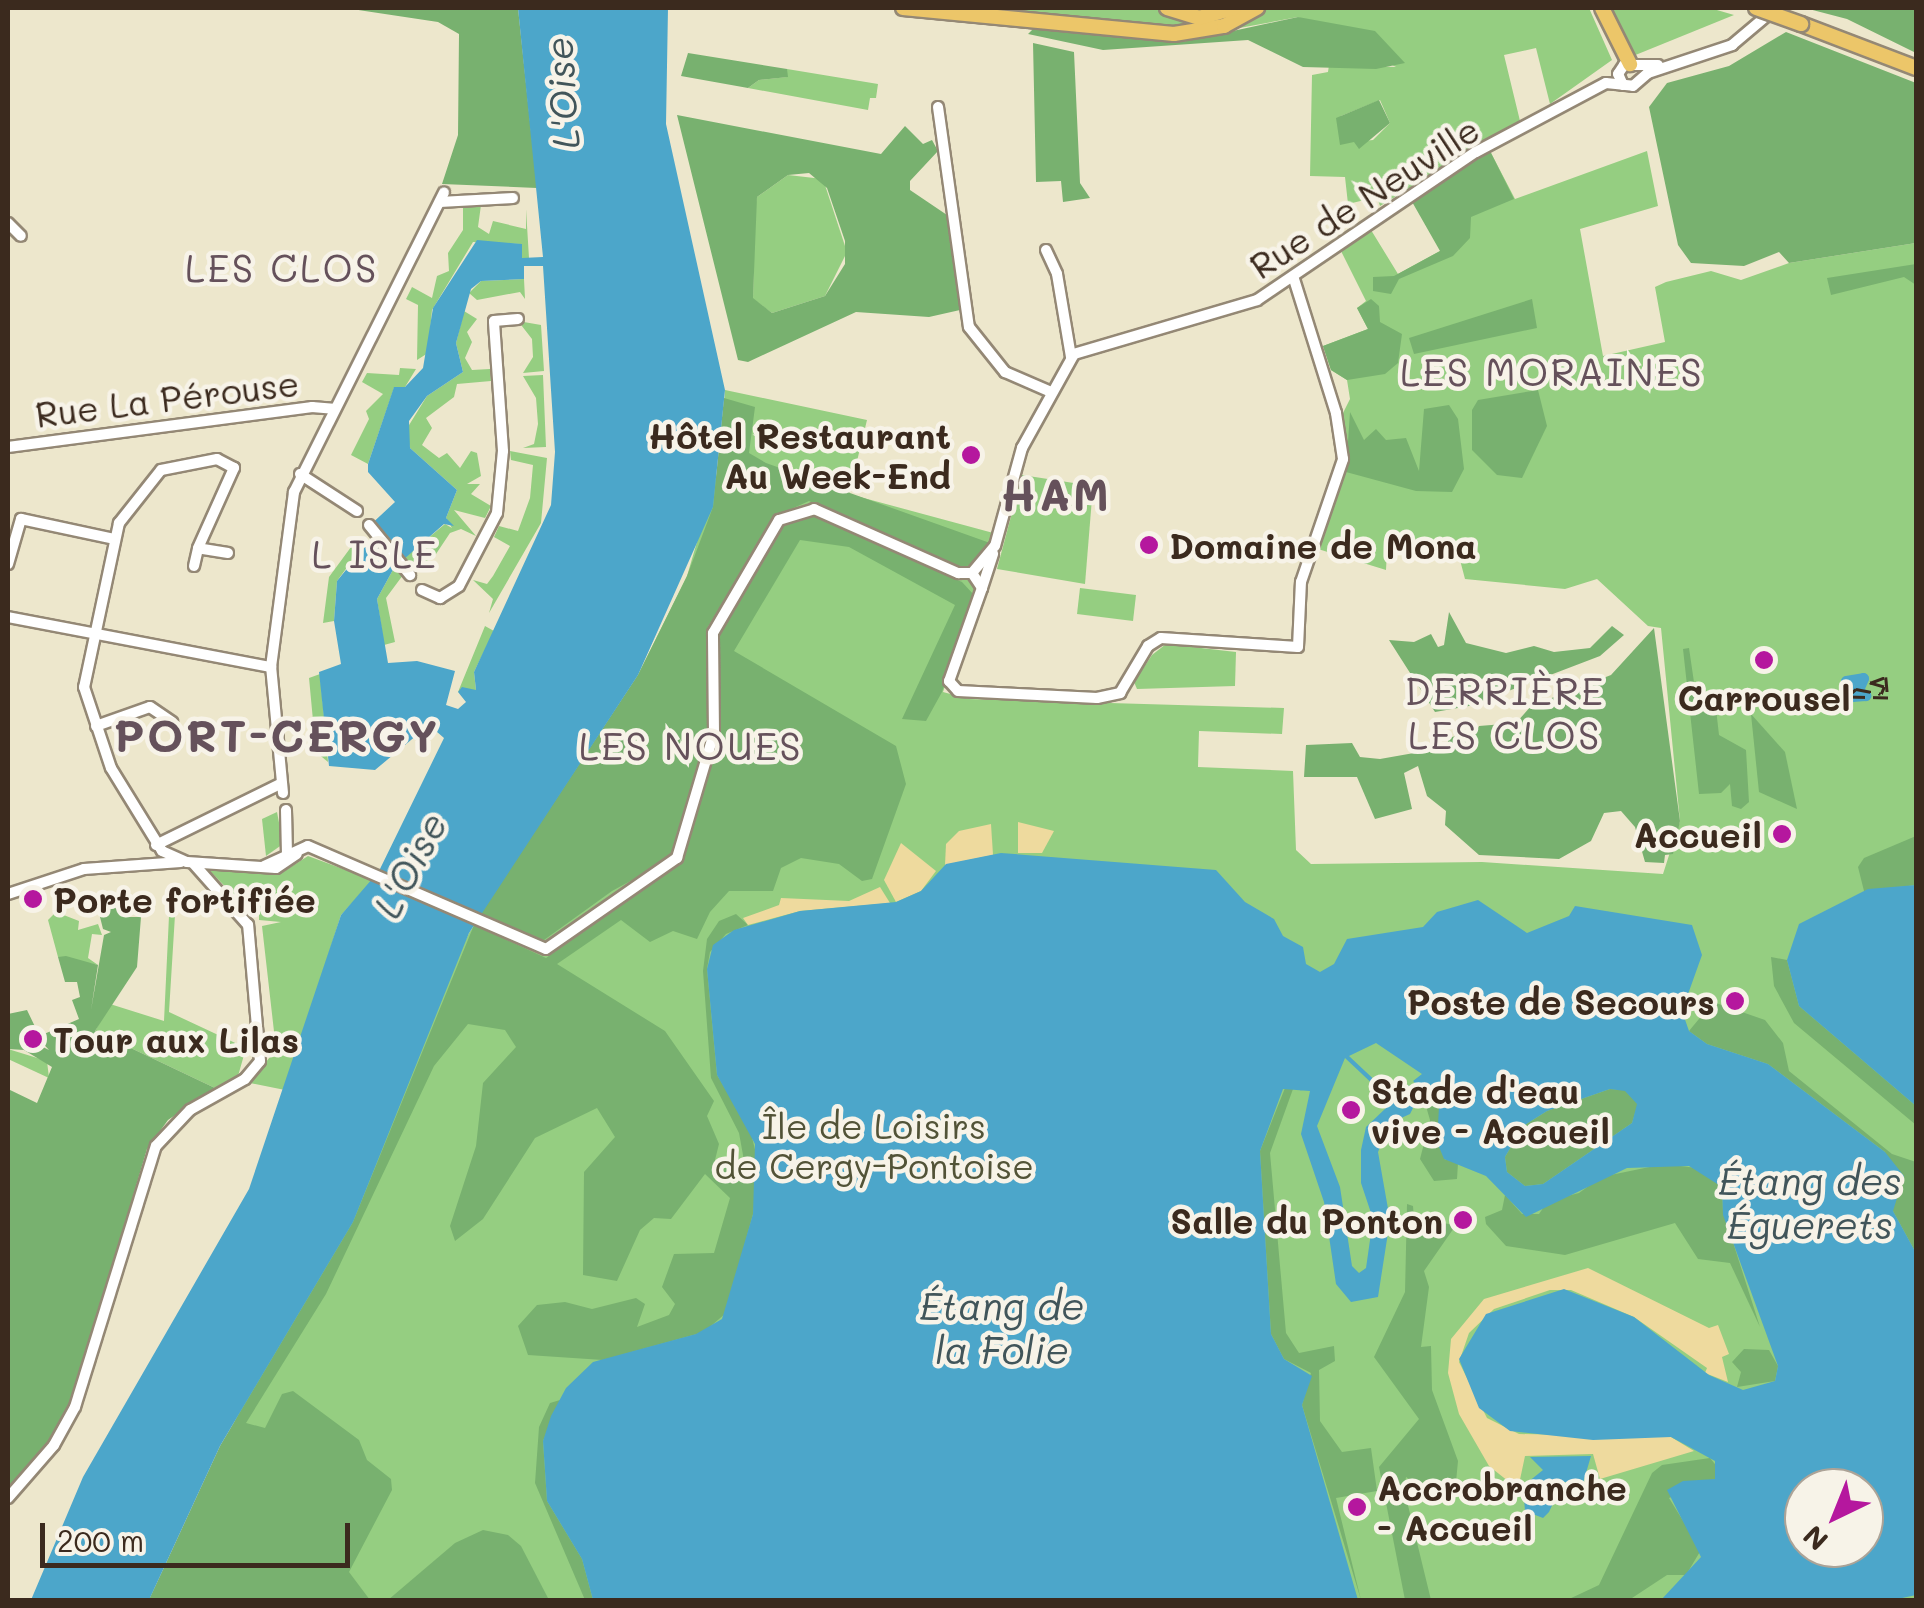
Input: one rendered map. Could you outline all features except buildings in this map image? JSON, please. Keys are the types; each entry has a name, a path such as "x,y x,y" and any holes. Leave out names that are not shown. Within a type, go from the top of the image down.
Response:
{"main road":[{"path":"903,8 1174,34 1224,26 1257,8"},
{"path":"1168,8 1200,18 1234,8"},
{"path":"1600,8 1626,71"},
{"path":"1756,8 1916,68"}],"street":[{"path":"1640,79 1742,39 1776,8"},
{"path":"1626,71 1693,59"},
{"path":"1626,71 1640,79"},
{"path":"1626,71 1640,79"},
{"name":"Rue de Neuville","path":"1070,357 1218,316 1294,278 1442,172 1626,71"},
{"path":"938,107 969,327 1004,372 1049,391"},
{"path":"156,845 282,788 271,667 300,474 442,198 513,198"},
{"path":"8,223 21,236"},
{"path":"1046,250 1057,274 1070,357 1022,448 982,588 950,678 958,691 1098,698 1120,693 1158,639 1298,647 1308,557 1338,482 1342,444 1294,278"},
{"path":"422,590 440,598 458,586 496,513 502,449 494,321 518,319"},
{"name":"Rue La Pérouse","path":"8,447 333,409"},
{"path":"8,1498 54,1446 75,1407 156,1146 190,1110 245,1079 260,1061 248,925 190,862 156,845 96,726 83,680 122,516 161,470 219,459 234,472 198,548 194,566"},
{"path":"300,474 357,511"},
{"path":"264,866 304,846 544,950 677,858 714,733 712,634 779,520 814,509 958,573 972,573 995,546"},
{"path":"8,564 21,519 114,539"},
{"path":"369,525 408,574"},
{"path":"198,548 228,553"},
{"path":"972,573 982,588"},
{"path":"8,617 271,667"},
{"path":"96,726 150,707 172,722"},
{"path":"286,815 286,855"},
{"path":"140,863 149,851 148,833"},
{"path":"8,894 48,878 140,863 284,866 304,851 323,853"}],"green space":[{"path":"345,8 518,8 537,188 442,184 458,135 459,34 438,22"},
{"path":"953,8 1160,8 1201,23 1176,29"},
{"path":"1267,8 1589,8 1612,60 1550,104 1536,48 1504,55 1520,121 1380,206 1377,197 1348,204 1345,177 1310,176 1312,75 1328,72 1329,65 1396,67 1298,17 1234,29","holes":["1380,100 1390,123 1373,140 1354,142 1341,116"]},
{"path":"1608,8 1710,8 1734,15 1633,56"},
{"path":"1805,8 1916,8 1916,53 1847,19"},
{"path":"1298,17 1375,31 1405,63 1376,69 1303,67 1248,40 1103,50 1028,34 1033,29 1182,42"},
{"path":"1786,32 1916,83 1916,243 1789,263 1779,252 1744,266 1691,263 1678,245 1649,107 1667,83 1729,66"},
{"path":"1033,43 1074,52 1080,183 1090,198 1063,202 1061,181 1036,182"},
{"path":"688,53 787,69 788,77 759,80 748,88 681,76"},
{"path":"787,69 878,84 876,98 870,98 868,110 748,88 759,80 787,77"},
{"path":"1379,100 1390,123 1359,149 1354,142 1340,145 1336,118"},
{"path":"677,115 881,154 905,126 923,144 932,140 938,151 910,181 910,190 947,215 960,310 929,317 856,312 748,362 738,360","holes":["809,173 827,188 845,241 845,264 825,296 772,313 753,298 757,197 788,175"]},
{"name":"Île de Loisirs de Cergy-Pontoise","path":"1490,151 1515,199 1647,151 1658,206 1580,229 1603,356 1665,342 1655,287 1666,282 1711,271 1741,280 1789,263 1916,243 1916,1600 149,1600 469,933 638,675 687,576 721,460 725,390 867,420 849,494 997,534 943,692 969,699 1284,708 1282,734 1199,731 1198,767 1293,771 1296,850 1311,864 1482,862 1663,874 1680,821 1661,628 1648,626 1597,579 1565,589 1465,579 1460,560 1387,551 1386,570 1318,549 1345,468 1341,417 1350,399 1347,380 1331,370 1323,346 1368,329 1357,308 1366,301 1341,251 1371,230 1398,274 1440,251"},
{"path":"1490,151 1514,199 1471,217 1470,238 1453,256 1399,279 1391,294 1373,291 1373,277 1394,276 1440,251 1411,200"},
{"path":"788,175 823,179 847,252 825,296 772,313 753,299 755,207 757,197"},
{"path":"463,205 481,205 478,227 489,234 493,221 526,229 526,209 529,258 522,258 521,244 473,242 432,310 428,353 417,360 418,305 406,299 412,287 432,298 437,276 449,271 448,253 463,230"},
{"path":"1916,264 1916,285 1904,277 1831,295 1827,278"},
{"path":"524,279 525,299 520,292 477,300 469,293 481,281"},
{"path":"1371,299 1379,306 1380,322 1402,334 1398,363 1385,374 1347,380 1331,370 1323,346 1368,329 1357,308"},
{"path":"1532,299 1537,328 1414,354 1409,338"},
{"path":"464,311 477,319 467,332 472,342 465,358 472,370 490,369 491,381 457,384 454,397 426,418 432,428 422,445 439,458 447,453 460,468 471,451 477,453 481,476 467,484 480,484 471,494 491,506 485,518 454,510 476,536 461,529 450,533 434,557 411,569 403,559 445,524 452,528 446,518 457,490 410,448 406,430 427,396 463,372 456,343"},
{"path":"518,321 541,325 544,371 523,373 533,357 532,339"},
{"path":"400,368 416,369 405,387 394,388 368,464 351,455 369,419 366,411 383,394 362,382 367,373 399,375"},
{"path":"543,375 546,447 523,448 534,444 538,424 536,398 523,376"},
{"path":"1538,390 1547,426 1522,478 1497,475 1472,450 1472,410 1478,400"},
{"path":"724,398 755,407 749,453 766,463 990,543 978,562 959,569 809,501 778,515 707,628 709,723 675,848 667,861 612,891 544,940 525,936 480,914 638,675 687,576 713,507"},
{"path":"1449,405 1458,419 1464,469 1452,492 1416,491 1346,472 1350,412 1364,440 1376,429 1386,440 1406,438 1419,471 1424,409"},
{"path":"510,451 547,458 541,523 489,613 493,599 473,580 487,584 493,576 510,546 494,537 499,526 518,531 530,498 533,465 511,460"},
{"path":"1022,475 1093,486 1085,584 997,569"},
{"path":"809,514 962,582 974,595 942,692 926,721 902,719 955,605 849,547 800,540 734,651 896,746 906,784 872,879 862,881 839,864 801,858 781,868 773,891 729,891 710,912 697,939 673,931 650,942 621,920 557,964 665,1031 714,1101 707,1116 719,1144 715,1160 745,1166 739,1133 711,1078 703,971 707,939 719,921 736,914 748,925 726,934 710,952 707,969 717,1075 750,1129 759,1166 753,1214 726,1313 704,1332 603,1360 528,1355 518,1326 537,1305 565,1302 592,1309 636,1298 645,1304 637,1327 669,1315 675,1304 662,1287 674,1254 714,1253 730,1198 705,1174 671,1219 654,1218 640,1230 617,1281 583,1275 584,1172 615,1137 597,1108 535,1138 483,1219 455,1241 450,1226 476,1146 483,1083 516,1047 505,1030 468,1024 434,1066 326,1294 246,1423 265,1428 282,1394 293,1391 359,1440 367,1460 391,1479 392,1490 349,1572 370,1600 149,1600 220,1446 353,1222 474,925 546,958 680,863 717,741 718,630 779,526"},
{"path":"354,543 362,547 337,581 334,621 323,623 329,577"},
{"path":"395,566 403,575 386,598 395,642 384,645 377,599"},
{"path":"1080,588 1136,595 1133,621 1077,614"},
{"path":"1449,612 1466,643 1506,653 1534,646 1554,652 1590,648 1612,626 1624,635 1600,656 1469,706 1435,712 1389,640 1414,642 1431,634 1438,647 1444,645"},
{"path":"485,626 494,631 474,672 476,690 458,692"},
{"path":"1654,628 1680,821 1673,854 1665,855 1664,863 1645,862 1635,827 1621,811 1604,813 1591,841 1559,859 1479,855 1445,825 1446,811 1427,796 1418,766 1404,773 1412,809 1375,819 1357,777 1304,777 1306,745 1352,743 1360,757 1380,759 1448,747 1448,738 1460,735 1471,744 1479,726 1516,723 1531,706 1611,675"},
{"path":"1166,644 1236,652 1235,686 1137,689 1134,682 1152,655"},
{"path":"1689,648 1695,689 1715,700 1719,735 1746,750 1749,802 1741,809 1732,806 1730,784 1721,793 1699,794 1683,649"},
{"path":"320,674 328,762 316,752 309,678"},
{"path":"1751,714 1785,752 1797,809 1759,792"},
{"path":"277,812 283,844 266,856 262,819"},
{"path":"1916,836 1916,885 1864,891 1858,867 1864,858"},
{"path":"308,856 373,880 341,915 285,1090 250,1083 276,1049 262,926 281,922 259,920 259,906 244,906 209,870 283,872"},
{"path":"108,901 125,917 141,917 137,967 95,1031 215,1088 168,1120 147,1149 70,1408 54,1439 8,1492 8,1089 37,1103 52,1067 24,1050 8,1049 8,1014 27,1010 39,1035 29,1040 49,1050 37,1037 79,1019 72,1000 80,997 77,982 65,982 58,957 66,956 98,965 91,1010 104,935 111,932 103,929 97,905"},
{"path":"56,912 79,921 78,930 98,924 102,935 92,934 88,958 98,965 58,957 48,920"},
{"path":"175,915 169,1012 246,1048 238,1076 215,1088 95,1031 110,1004 164,1021 169,916"},
{"path":"1771,957 1787,960 1799,1006 1916,1106 1916,1125 1794,1023 1774,986"},
{"path":"1713,1002 1765,1020 1783,1043 1789,1071 1892,1154 1916,1162 1916,1253 1893,1211 1885,1152 1768,1064 1707,1044 1689,1031"},
{"path":"8,1049 47,1061 49,1078 8,1059"},
{"path":"1285,1088 1293,1089 1270,1153 1286,1333 1299,1353 1334,1346 1335,1361 1319,1370 1320,1421 1342,1452 1371,1448 1377,1491 1336,1498 1361,1600 1302,1405 1311,1373 1284,1359 1271,1334 1260,1151"},
{"path":"1610,1089 1625,1090 1638,1104 1632,1123 1543,1184 1525,1186 1507,1172 1505,1157 1523,1126 1547,1111"},
{"path":"1431,1091 1442,1116 1444,1159 1458,1163 1457,1179 1434,1181 1420,1159 1430,1120 1423,1096"},
{"path":"1664,1164 1697,1168 1722,1187 1723,1211 1760,1327 1730,1263 1698,1259 1675,1223 1565,1255 1506,1246 1486,1224 1485,1217 1502,1210 1505,1195 1522,1214 1539,1214 1548,1201 1579,1193 1601,1177"},
{"path":"1407,1204 1413,1206 1414,1219 1456,1225 1424,1271 1429,1287 1421,1347 1431,1346 1432,1390 1458,1461 1456,1482 1435,1497 1406,1477 1404,1489 1431,1600 1405,1600 1379,1467 1419,1419 1374,1357 1405,1292"},
{"path":"1744,1349 1769,1350 1778,1366 1775,1381 1737,1387 1741,1372 1732,1362"},
{"path":"560,1400 543,1441 547,1501 582,1559 593,1600 585,1600 535,1483 539,1427 550,1403"},
{"path":"1710,1458 1719,1469 1715,1479 1669,1498 1701,1550 1686,1575 1667,1575 1629,1600 1567,1600 1599,1585 1652,1473 1662,1465"},
{"path":"483,1530 508,1535 521,1546 549,1600 388,1600 455,1543"}],"sand":[{"path":"1018,822 1054,831 1042,853 1018,853"},
{"path":"991,824 993,855 945,865 946,844 959,831"},
{"path":"901,843 936,871 921,891 896,902 884,880"},
{"path":"880,887 890,903 800,911 748,925 743,918 779,905 781,898 849,901"},
{"path":"1588,1268 1709,1328 1718,1325 1729,1354 1722,1357 1728,1382 1705,1373 1707,1368 1634,1317 1571,1290 1550,1290 1494,1309 1469,1333 1459,1362 1487,1418 1519,1434 1671,1437 1694,1451 1600,1479 1593,1454 1525,1456 1518,1489 1489,1466 1459,1414 1448,1373 1451,1339 1484,1299"}],"water":[{"name":"L'Oise","path":"518,8 668,8 666,124 725,390 713,507 638,675 469,933 353,1222 220,1446 149,1600 31,1600 83,1477 249,1189 341,915 379,871 444,738 429,725 375,770 329,766 319,672 341,664 334,621 337,581 372,538 366,529 395,502 368,472 394,387 405,387 423,368 433,308 477,240 522,244 522,258 543,257","holes":["524,266 543,266 555,452 551,505 474,672 476,690 462,687 458,692 466,702 458,709 446,705 455,671 417,661 388,663 377,599 395,566 391,561 398,555 403,560 444,524 454,526 446,518 457,490 410,448 409,421 427,396 463,372 456,343 471,289 481,281 524,279"]},
{"name":"Étang de la Folie","path":"1001,853 1216,870 1245,902 1274,919 1283,936 1303,947 1306,964 1320,972 1334,964 1347,939 1423,927 1437,912 1478,900 1527,933 1569,916 1575,906 1692,925 1702,955 1682,1011 1689,1031 1707,1044 1768,1064 1885,1152 1904,1176 1893,1211 1916,1253 1916,1595 1893,1600 1661,1600 1701,1557 1667,1490 1683,1481 1715,1479 1715,1461 1671,1437 1593,1440 1510,1431 1479,1408 1459,1359 1486,1314 1564,1289 1634,1317 1709,1375 1743,1390 1775,1381 1778,1366 1723,1215 1722,1187 1689,1166 1627,1168 1526,1217 1486,1176 1444,1159 1437,1142 1439,1107 1413,1081 1422,1074 1376,1043 1349,1056 1382,1087 1390,1080 1399,1090 1408,1085 1417,1100 1410,1114 1390,1123 1378,1152 1390,1220 1378,1297 1351,1302 1336,1284 1324,1202 1301,1134 1310,1091 1283,1089 1260,1151 1271,1334 1284,1359 1312,1376 1302,1405 1358,1600 593,1600 582,1559 547,1501 543,1441 551,1416 566,1388 593,1362 696,1334 722,1319 753,1214 755,1144 717,1075 707,969 713,945 734,930 800,911 896,902 921,891 946,864","holes":["1345,1058 1379,1090 1375,1098 1386,1108 1366,1127 1361,1150 1361,1183 1373,1219 1366,1268 1359,1273 1352,1266 1340,1187 1317,1126","1610,1089 1625,1091 1637,1104 1632,1123 1543,1184 1525,1186 1507,1172 1505,1157 1523,1126 1547,1111"]},
{"path":"1916,885 1916,1106 1799,1006 1787,960 1799,924 1868,889"},
{"path":"1591,1456 1583,1483 1563,1482 1543,1518 1525,1511 1523,1486 1543,1470 1530,1457"}],"waterway":[{"path":"1863,678 1857,692 1865,695 1852,696 1846,681 1863,678"}],"railway":[{"path":"1886,677 1888,698 1847,697 1856,689 1881,694 1884,687 1870,683 1886,677"}],"place":[{"name":"Hôtel Restaurant Au Week-End","path":"971,455"},
{"name":"Domaine de Mona","path":"1149,545"},
{"name":"Carrousel","path":"1764,660"},
{"name":"Accueil","path":"1782,834"},
{"name":"Porte fortifiée","path":"33,899"},
{"name":"Poste de Secours","path":"1735,1001"},
{"name":"Tour aux Lilas","path":"33,1039"},
{"name":"Stade d'eau vive - Accueil","path":"1351,1110"},
{"name":"Salle du Ponton","path":"1463,1220"},
{"name":"Accrobranche - Accueil","path":"1357,1507"}],"district":[{"name":"LES CLOS","path":"282,268"},
{"name":"LES MORAINES","path":"1552,372"},
{"name":"HAM","path":"1056,494"},
{"name":"L ISLE","path":"375,554"},
{"name":"DERRIÈRE LES CLOS","path":"1505,713"},
{"name":"PORT-CERGY","path":"277,735"},
{"name":"LES NOUES","path":"691,746"}],"water label":[{"name":"Étang des Éguerets","path":"1810,1203"}]}
